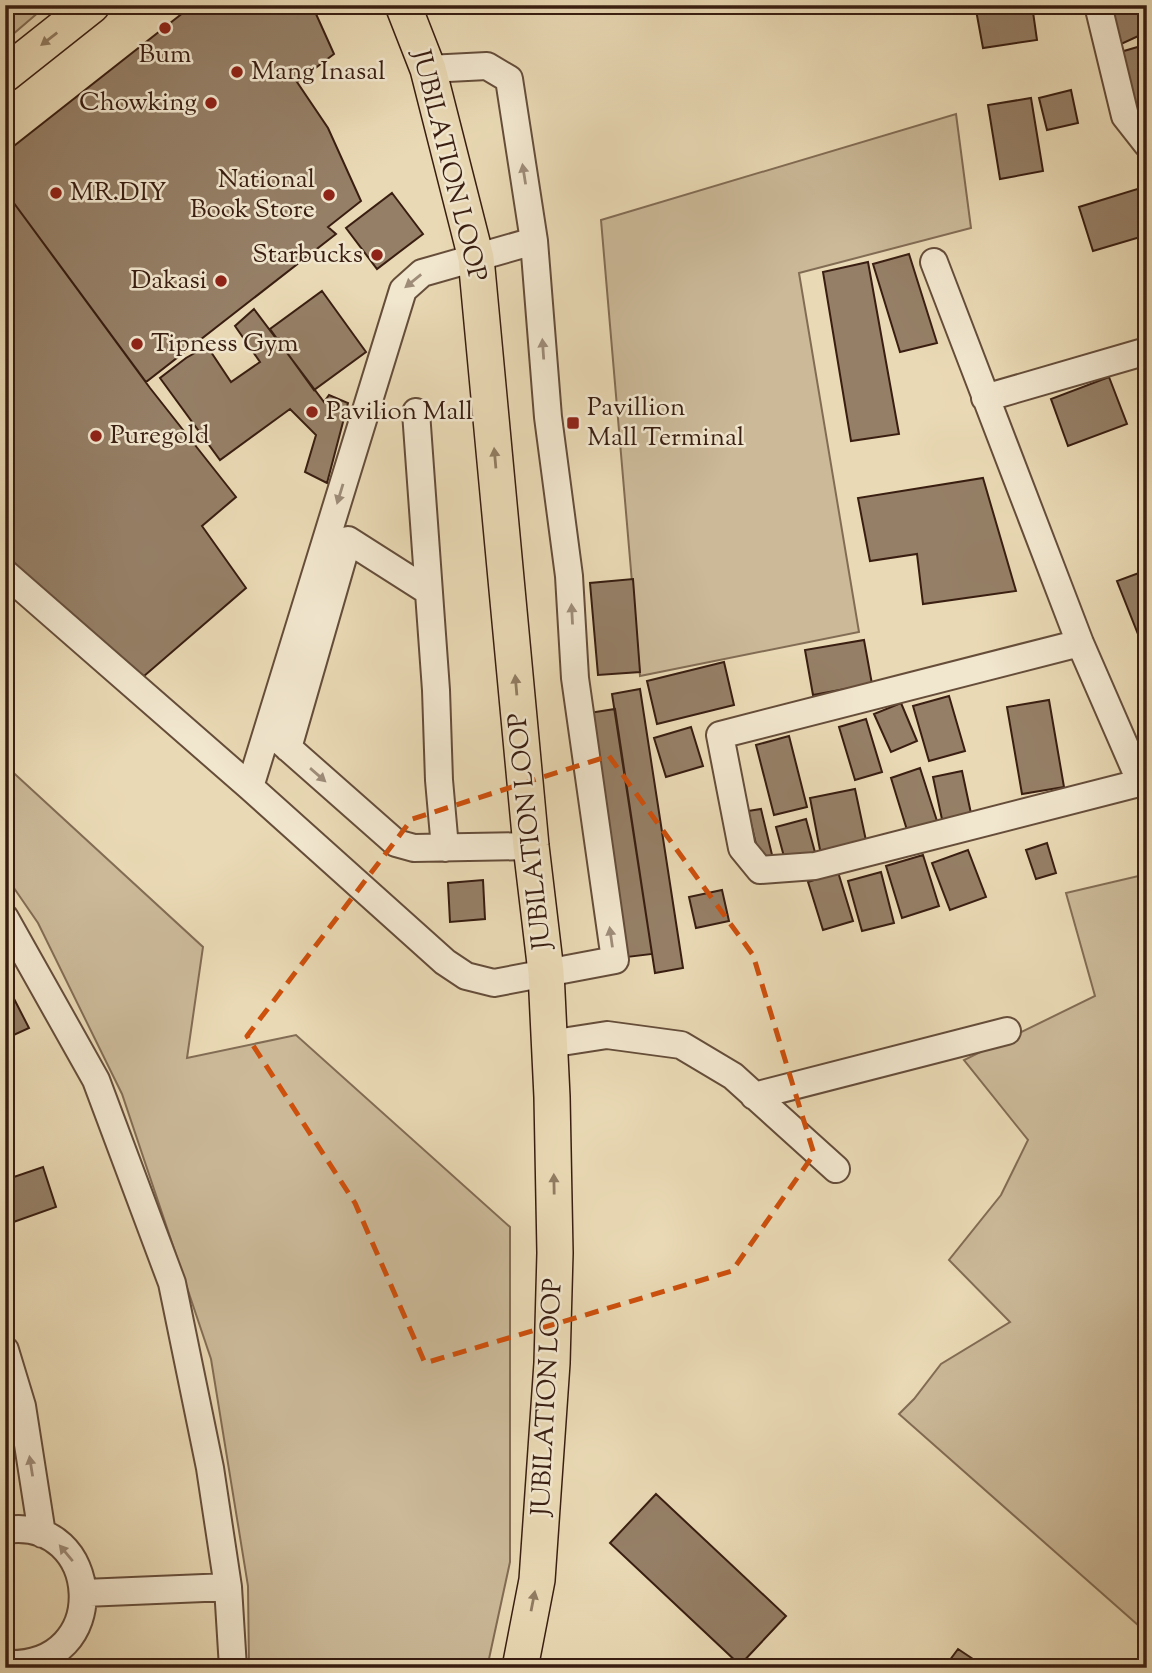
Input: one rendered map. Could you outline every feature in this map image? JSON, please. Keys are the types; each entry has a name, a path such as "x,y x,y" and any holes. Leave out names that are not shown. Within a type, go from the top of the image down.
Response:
{"main road":[{"path":"5,74 92,5"},
{"name":"JUBILATION LOOP","path":"403,5 428,69 476,258 531,846 546,972 555,1253 552,1363 537,1580 520,1668"}],"street":[{"path":"1098,5 1125,116 1147,144"},
{"path":"5,573 250,787 444,962 466,976 494,983 615,960 575,678 569,576 548,418 534,241 509,79 487,66 428,69"},
{"path":"250,787 402,289 422,274 534,241"},
{"path":"934,262 1080,643 1144,782 815,866 760,870 741,848 720,735 1080,643"},
{"path":"985,398 1146,355"},
{"path":"415,412 445,848"},
{"path":"288,748 348,540 428,591"},
{"path":"268,729 396,843 414,848 531,846"},
{"path":"5,918 96,1080 172,1283 210,1468 228,1587 233,1668"},
{"path":"754,1096 1007,1031"},
{"path":"549,1044 607,1035 681,1045 733,1076 836,1169"},
{"path":"5,1350 22,1406 42,1534"},
{"path":"5,1664 40,1664 59,1650 73,1634 82,1614 84,1593 80,1574 72,1557 59,1544 42,1534 6,1523"},
{"path":"84,1593 228,1587"}],"highlighted area":[{"path":"609,756 753,955 814,1154 732,1271 425,1363 355,1203 247,1036 412,819"}],"shaded area":[{"path":"5,5 47,5 5,41"},
{"path":"956,114 971,228 799,273 859,632 640,676 601,220"},
{"path":"5,765 203,947 187,1058 296,1035 510,1227 510,1562 487,1668 249,1668 248,1586 211,1359 122,1094 38,923 5,875"},
{"path":"1147,874 1147,1633 899,1414 941,1364 1010,1322 949,1260 1001,1195 1028,1140 964,1060 1095,996 1066,893"}],"building":[{"path":"193,5 312,5 334,54 297,82 328,128 361,201 328,227 336,234 146,382 5,191 5,153"},
{"path":"1004,5 1032,5 1037,40 983,48 976,10"},
{"path":"1114,5 1147,5 1147,32 1119,45 1103,11"},
{"path":"1141,46 1147,63 1147,127 1141,129 1117,53"},
{"path":"1071,90 1078,123 1047,130 1039,98"},
{"path":"1031,98 1043,171 1000,179 988,105"},
{"path":"1147,186 1147,235 1093,251 1079,207"},
{"name":"Puregold","path":"5,191 150,388 236,497 202,526 246,588 136,683 5,565"},
{"path":"392,193 423,234 377,269 346,228"},
{"path":"909,254 937,343 900,352 873,264"},
{"path":"868,262 899,434 851,441 823,272"},
{"path":"322,291 366,352 314,390 270,329"},
{"path":"254,309 324,402 329,395 348,403 327,483 305,472 316,435 290,409 220,460 160,378 207,346 231,382 260,362 235,326"},
{"path":"1109,377 1127,424 1068,446 1051,399"},
{"path":"983,478 1016,591 923,604 917,554 870,561 858,498"},
{"path":"1147,570 1147,657 1117,581"},
{"path":"633,579 640,672 598,675 590,583"},
{"path":"864,640 872,684 813,695 805,650"},
{"path":"724,662 734,705 657,724 647,681"},
{"path":"640,689 683,968 655,973 612,694"},
{"path":"949,696 965,751 929,761 913,706"},
{"path":"1049,700 1064,787 1022,794 1007,707"},
{"path":"901,703 917,741 891,752 874,714"},
{"path":"615,709 652,954 627,957 589,713"},
{"path":"866,719 882,772 855,780 839,727"},
{"path":"691,727 703,766 666,777 654,738"},
{"path":"789,736 807,807 774,815 756,745"},
{"path":"920,768 937,821 907,830 891,778"},
{"path":"962,771 972,818 943,824 933,777"},
{"path":"855,789 868,850 822,860 810,798"},
{"path":"761,809 773,859 760,861 748,811"},
{"path":"806,819 816,856 786,864 776,827"},
{"path":"1047,843 1056,873 1036,879 1026,850"},
{"path":"968,850 986,897 950,910 932,863"},
{"path":"923,855 939,906 902,918 886,866"},
{"path":"838,872 853,921 823,930 808,882"},
{"path":"881,872 894,923 862,931 848,881"},
{"path":"483,880 485,919 450,922 448,883"},
{"path":"722,890 729,921 696,928 689,897"},
{"path":"9,989 29,1028 5,1039 5,991"},
{"path":"43,1167 56,1207 5,1225 5,1180"},
{"path":"656,1494 786,1616 740,1665 610,1543"},
{"path":"958,1649 976,1661 972,1668 944,1668"}],"place":[{"name":"Bum","path":"165,28"},
{"name":"Mang Inasal","path":"237,72"},
{"name":"Chowking","path":"211,103"},
{"name":"MR.DIY","path":"56,193"},
{"name":"National Book Store","path":"329,195"},
{"name":"Starbucks","path":"377,255"},
{"name":"Dakasi","path":"221,281"},
{"name":"Tipness Gym","path":"137,344"},
{"name":"Pavilion Mall","path":"312,412"},
{"name":"Pavillion Mall Terminal","path":"573,423"},
{"name":"Puregold","path":"96,436"}]}
